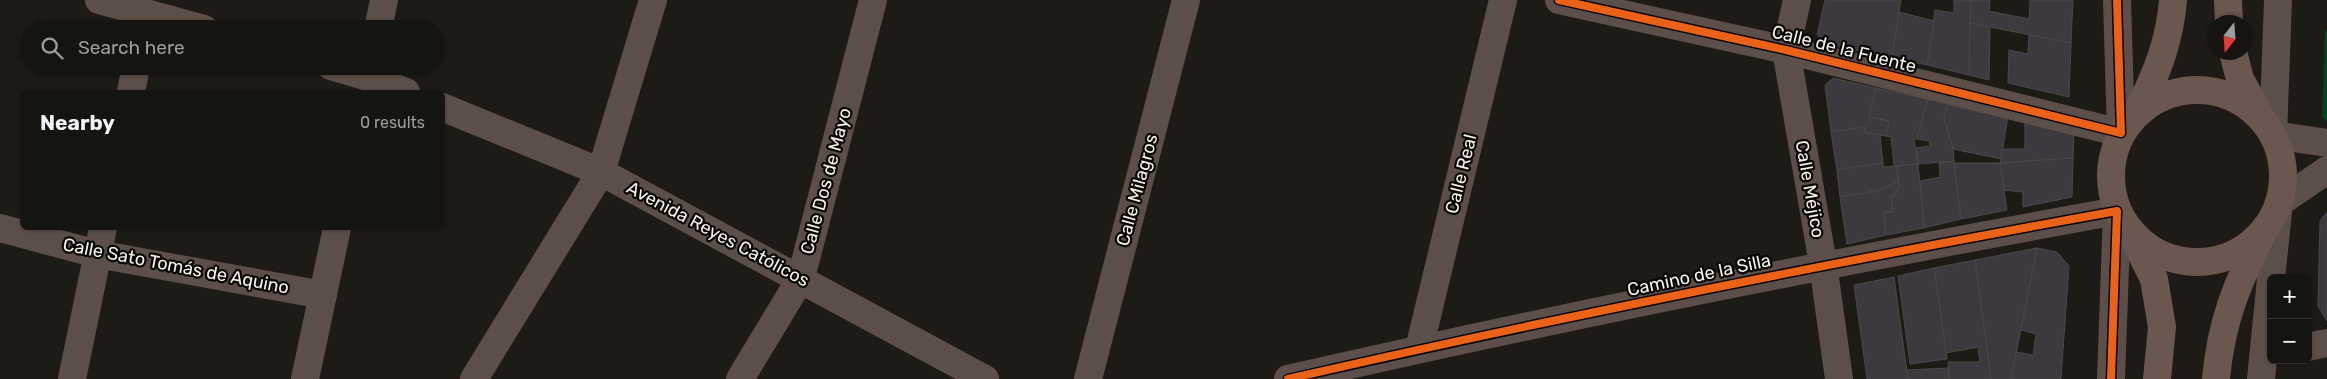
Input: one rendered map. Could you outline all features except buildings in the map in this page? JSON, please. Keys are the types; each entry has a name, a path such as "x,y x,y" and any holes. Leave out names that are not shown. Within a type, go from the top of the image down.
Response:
{"main road":[{"path":"2157,379 2162,327 2154,279 2111,192 2110,172 2113,152 2121,133 2137,112 2154,80 2166,45 2173,0"},
{"path":"2228,0 2229,15"},
{"path":"2216,379 2220,345 2238,282 2279,203 2283,172 2282,157 2240,79 2235,60"},
{"path":"2137,112 2155,99 2169,94 2199,89 2221,93 2242,102 2266,125"},
{"path":"2124,221 2150,248 2172,258 2196,262 2221,259 2244,248 2263,232"}],"street":[{"path":"98,0 170,20"},
{"path":"380,20 384,0"},
{"path":"474,379 601,172 653,0"},
{"name":"Calle Dos de Mayo","path":"740,379 801,278 873,0"},
{"name":"Calle Milagros","path":"1088,379 1186,0"},
{"name":"Calle Real","path":"1419,349 1503,0"},
{"name":"Calle de la Fuente","path":"1559,0 1786,50 2121,133"},
{"name":"Calle Méjico","path":"1798,0 1786,50 1823,264 1839,379"},
{"path":"2117,0 2121,133"},
{"path":"2278,0 2266,125 2327,143"},
{"path":"131,90 134,75"},
{"path":"368,79 400,90"},
{"name":"Avenida Reyes Católicos","path":"445,108 601,172 801,278 985,379"},
{"path":"2271,274 2279,203 2327,170"},
{"path":"2111,379 2124,221"},
{"name":"Camino de la Silla","path":"1288,379 1419,349 1823,264 2124,221"},
{"name":"Calle Sato Tomás de Aquino","path":"0,228 100,240 323,295"},
{"path":"306,379 337,230"},
{"path":"72,379 100,240"},
{"path":"2265,363 2268,319"},
{"path":"2312,346 2327,343"}],"green space":[{"path":"2325,30 2327,30 2327,122 2322,116"}],"cycle path":[{"path":"1559,0 1786,50 2121,133 2117,0"},
{"path":"1288,379 1702,290 1909,249 2117,211 2111,379"}]}
